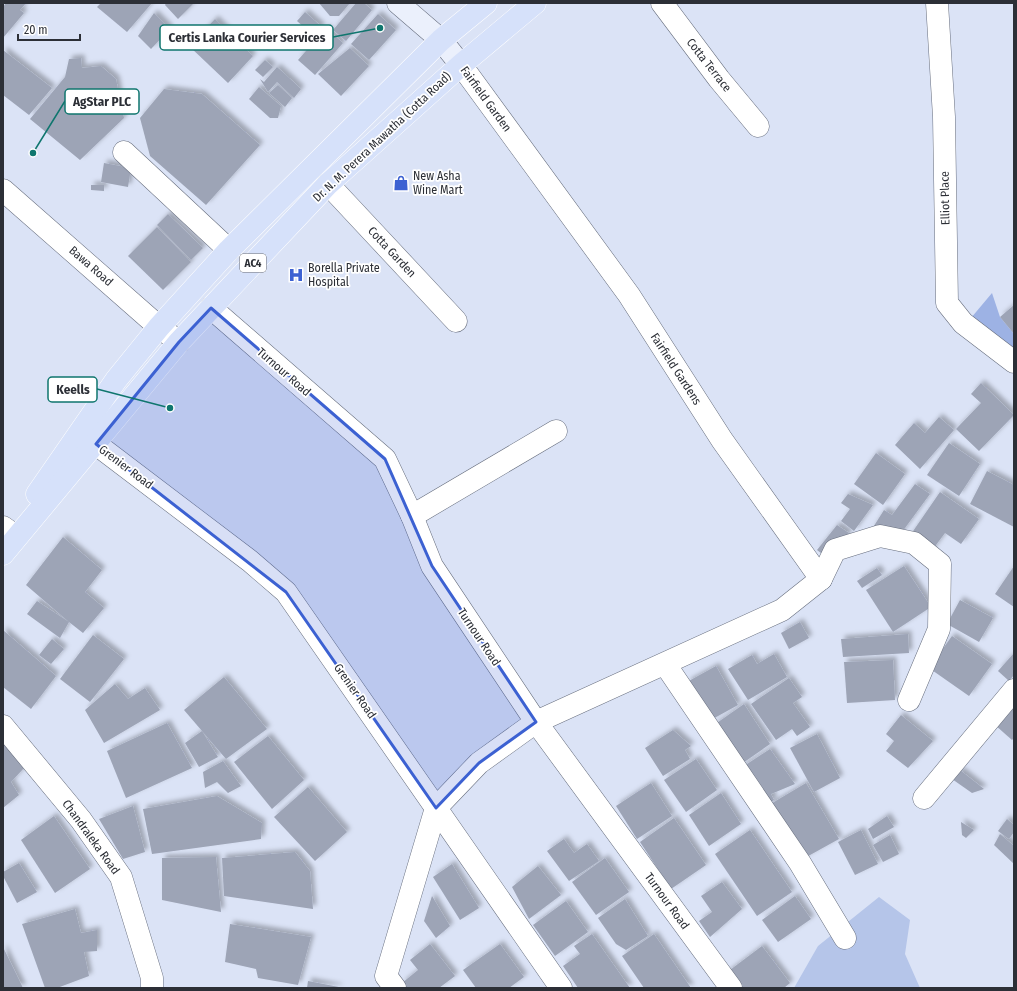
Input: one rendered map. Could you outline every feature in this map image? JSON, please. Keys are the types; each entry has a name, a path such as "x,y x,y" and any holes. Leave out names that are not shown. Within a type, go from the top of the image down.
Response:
{"main road":[{"name":"Dr. N. M. Perera Mawatha (Cotta Road)","path":"5,533 116,380 159,327 229,250 441,40 486,3"},
{"name":"Dr. N. M. Perera Mawatha (Cotta Road)","path":"3,554 96,444 179,342 328,184 461,65 535,3"}],"street":[{"name":"Fairfield Garden","path":"398,3 441,40 530,159"},
{"name":"Cotta Terrace","path":"662,3 719,79 758,126"},
{"name":"Elliot Place","path":"937,3 944,117 947,303 963,323 1014,362"},
{"path":"124,152 229,250"},
{"name":"Fairfield Gardens","path":"530,159 628,295 722,440 821,579"},
{"name":"Cotta Garden","path":"328,184 456,321"},
{"name":"Bawa Road","path":"3,190 159,327 179,342"},
{"name":"Turnour Road","path":"211,308 385,459 412,516 432,566 536,722 731,988"},
{"path":"412,516 556,431"},
{"name":"Grenier Road","path":"96,444 250,561 286,592 561,988"},
{"path":"388,984 436,808 479,763 536,722 782,610 821,579 834,550 880,536 914,542 940,564 938,629 909,700"},
{"path":"666,664 800,863 845,938"},
{"path":"924,798 1014,690"},
{"name":"Chandraleka Road","path":"3,726 81,820 120,877 152,978 152,988"}],"highlighted area":[{"path":"211,308 385,459 432,566 536,722 479,763 436,808 286,592 96,444 179,342"}],"shaded area":[{"path":"992,293 1000,317 1014,334 1014,371 971,318"},
{"path":"879,897 910,920 905,954 920,988 794,988 818,946"}],"building":[{"path":"6,3 26,3 20,10 24,13 3,38 3,7"},
{"path":"101,3 152,3 127,32 97,7"},
{"path":"166,3 194,3 178,19 165,5"},
{"path":"319,3 350,3 339,16 330,16"},
{"path":"356,3 364,3 372,10 346,41 333,30"},
{"path":"305,12 322,27 314,36 297,21"},
{"path":"154,13 170,29 151,49 138,36"},
{"path":"378,14 396,30 369,60 351,44"},
{"path":"215,19 253,56 228,83 189,46"},
{"path":"326,28 343,43 315,75 298,60"},
{"path":"350,48 369,66 341,96 318,74"},
{"path":"3,50 52,88 29,115 3,95"},
{"path":"81,58 82,68 101,66 116,79 124,118 80,160 30,119 65,77 69,59"},
{"path":"265,60 273,67 263,77 255,70"},
{"path":"277,67 301,89 294,98 277,82 268,92 260,79 264,82"},
{"path":"278,85 292,98 285,107 269,93"},
{"path":"259,87 281,106 278,118 270,118 249,99"},
{"path":"164,89 202,94 260,145 206,205 150,156 140,118"},
{"path":"104,163 131,168 128,187 101,182"},
{"path":"91,185 104,185 104,191 91,190"},
{"path":"168,214 203,248 191,260 157,225"},
{"path":"157,227 191,262 163,290 128,256"},
{"path":"1014,305 1014,334 1000,317"},
{"path":"981,383 1014,415 979,451 956,429 981,403 971,394"},
{"path":"939,417 954,430 920,469 895,445 914,423 925,433"},
{"path":"949,443 980,464 959,496 927,475"},
{"path":"876,453 905,474 883,505 854,484"},
{"path":"987,471 1014,485 1014,527 970,504"},
{"path":"915,484 930,494 894,543 872,529 884,510 892,515"},
{"path":"940,492 979,519 961,544 945,533 930,553 909,537"},
{"path":"848,494 873,505 854,531 841,521 850,509 841,503"},
{"path":"837,525 849,533 830,560 817,550"},
{"path":"63,537 102,570 85,592 104,608 83,633 26,585"},
{"path":"904,566 931,607 893,632 866,590"},
{"path":"1014,566 1014,607 995,594"},
{"path":"877,568 882,575 862,588 857,581"},
{"path":"960,600 993,618 979,642 947,624"},
{"path":"37,601 69,622 60,638 27,614"},
{"path":"800,622 809,638 789,649 781,633"},
{"path":"3,630 56,676 31,709 3,687"},
{"path":"908,634 909,653 843,657 841,639"},
{"path":"93,635 124,659 90,702 60,679"},
{"path":"952,636 992,664 969,696 929,668"},
{"path":"52,639 64,649 51,664 39,655"},
{"path":"1014,653 1014,675 1009,681 998,671"},
{"path":"774,654 787,677 748,700 728,669 752,655 757,664"},
{"path":"893,660 895,700 847,703 844,662"},
{"path":"716,666 738,705 709,721 687,682"},
{"path":"224,677 267,729 226,759 184,710"},
{"path":"789,678 802,697 793,703 810,727 797,736 792,729 776,740 751,704"},
{"path":"115,684 128,699 145,688 160,710 104,743 85,710"},
{"path":"1014,703 1014,738 1012,740 995,725"},
{"path":"744,704 770,744 740,765 714,725"},
{"path":"901,715 933,741 908,768 886,751 894,741 886,734"},
{"path":"167,723 192,768 126,798 107,751"},
{"path":"673,730 691,746 685,750 690,759 663,776 645,748"},
{"path":"202,731 218,757 199,767 185,743"},
{"path":"817,734 840,778 814,792 790,748"},
{"path":"268,736 304,780 272,809 234,762"},
{"path":"3,742 24,768 11,782 19,795 3,808"},
{"path":"770,749 795,784 771,794 774,800 765,806 741,768"},
{"path":"696,759 717,790 686,812 664,780"},
{"path":"223,761 241,786 228,793 217,782 205,788 203,772"},
{"path":"960,770 984,789 972,793 952,779"},
{"path":"651,783 672,816 637,839 616,806"},
{"path":"806,783 839,839 801,860 769,805"},
{"path":"308,787 347,832 315,861 274,817"},
{"path":"721,793 741,824 709,846 689,815"},
{"path":"217,796 262,823 261,839 152,854 143,809"},
{"path":"133,806 145,852 123,859 99,819"},
{"path":"54,816 90,869 55,893 21,840"},
{"path":"887,816 894,827 873,839 868,829"},
{"path":"674,818 706,865 671,889 640,842"},
{"path":"1007,819 1014,825 1014,832 1009,839 998,831"},
{"path":"961,822 974,830 966,838 962,835"},
{"path":"750,830 792,892 757,916 715,854"},
{"path":"861,830 878,864 855,875 838,842"},
{"path":"1000,834 1014,846 1014,864 994,845"},
{"path":"890,835 899,854 883,862 873,845"},
{"path":"564,839 574,853 587,844 599,861 569,881 547,851"},
{"path":"295,852 310,871 313,909 224,896 222,858"},
{"path":"216,857 221,912 162,900 162,858"},
{"path":"605,858 629,892 596,915 572,882"},
{"path":"19,863 37,892 17,903 3,876 3,872"},
{"path":"452,864 479,908 460,920 433,877"},
{"path":"538,866 561,895 529,919 512,887"},
{"path":"722,882 742,909 710,937 699,921 712,912 701,896"},
{"path":"432,896 450,926 436,938 424,921"},
{"path":"795,896 811,919 778,942 762,920"},
{"path":"625,899 648,936 626,950 616,944 598,918"},
{"path":"566,901 588,932 555,956 533,925"},
{"path":"75,909 81,933 97,930 97,951 84,952 89,976 57,988 45,988 22,924"},
{"path":"230,924 311,937 298,985 258,978 256,969 225,962"},
{"path":"592,934 630,988 578,988 563,966 580,954 574,946"},
{"path":"654,934 691,988 644,988 622,956"},
{"path":"430,944 455,976 439,988 406,988 402,983 418,970 410,960"},
{"path":"500,944 524,977 509,988 476,988 463,970"},
{"path":"762,946 790,983 784,988 738,988 726,973"},
{"path":"3,947 23,988 3,988"},
{"path":"308,981 339,987 339,988 307,988"}],"place":[{"name":"Certis Lanka Courier Services","path":"380,28"},
{"name":"AgStar PLC","path":"33,153"},
{"name":"New Asha Wine Mart","path":"401,183"},
{"name":"Borella Private Hospital","path":"296,275"},
{"name":"Keells","path":"170,408"}]}
